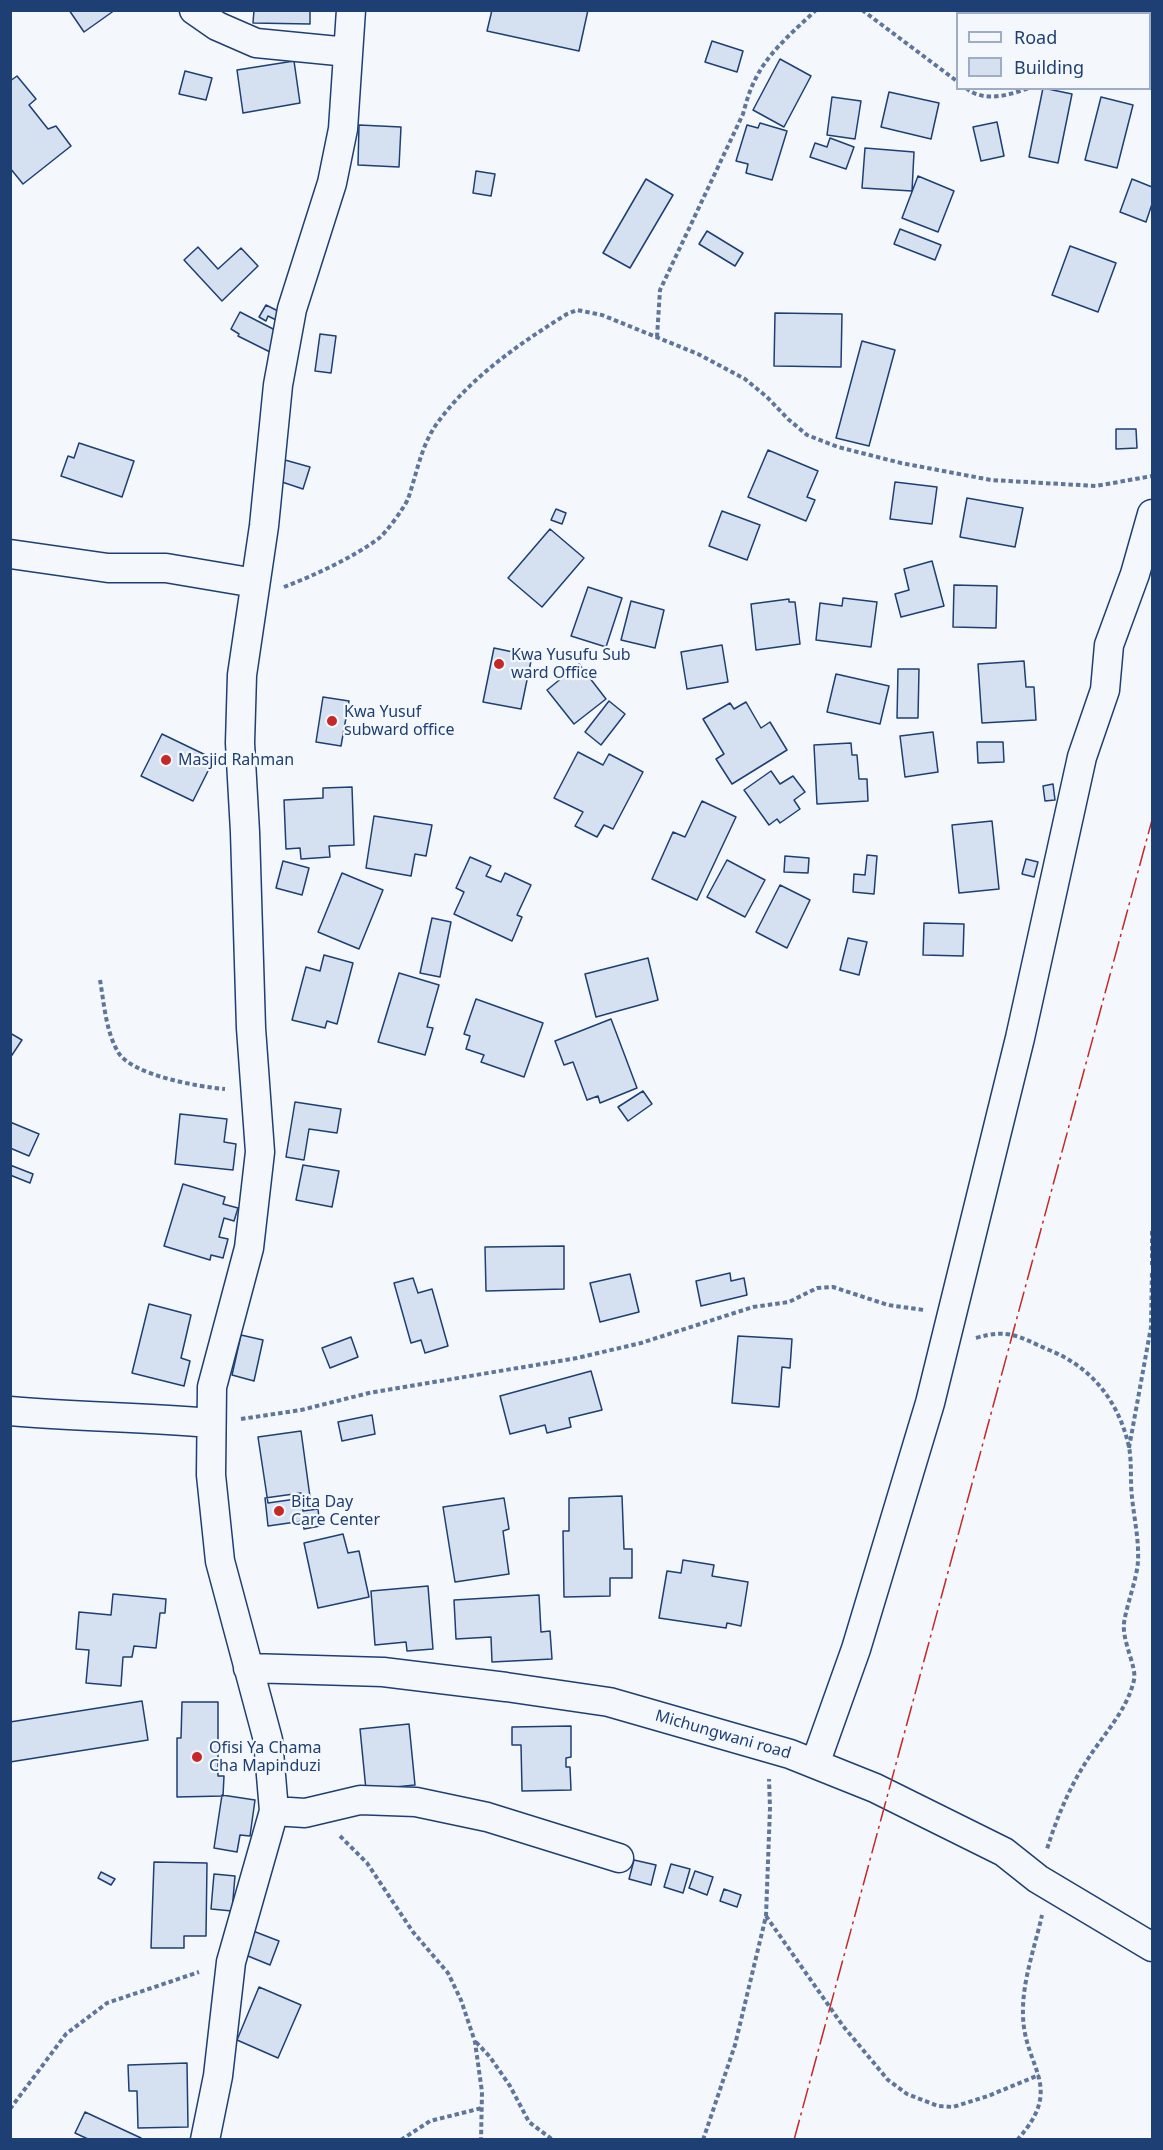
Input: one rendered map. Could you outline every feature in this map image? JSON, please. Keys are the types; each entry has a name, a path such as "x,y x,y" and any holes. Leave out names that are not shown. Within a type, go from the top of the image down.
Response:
{"street":[{"path":"194,10 217,26 256,43 348,52"},
{"path":"206,2139 218,2076 231,1962 274,1811 268,1740 220,1561 211,1475 212,1387 249,1248 260,1152 251,1028 240,743 242,675 264,526 278,385 290,320 332,183 343,129 351,10"},
{"path":"815,1764 856,1649 930,1403 1020,1038 1082,757 1105,690 1109,645 1135,574 1152,514"},
{"path":"10,554 108,568 166,568 254,591"},
{"path":"10,1411 145,1417 210,1423"},
{"name":"Michungwani road","path":"248,1668 383,1672 506,1686 598,1700 768,1748 875,1788 1004,1852 1038,1879 1152,1947"},
{"path":"274,1811 305,1813 360,1800 416,1802 487,1817 619,1858"}],"path":[{"path":"657,337 660,290 743,114 753,83 764,63 816,10"},
{"path":"861,10 956,81"},
{"path":"968,90 971,93 993,97 1023,90"},
{"path":"254,591 314,576 380,538 407,502 423,451 436,424 458,398 498,360 529,338 577,310 602,315 657,337 698,354 746,379 807,435 838,447 901,463 991,480 1096,486 1152,476"},
{"path":"100,980 112,1040 119,1054 131,1064 148,1073 200,1087 229,1090 255,1087"},
{"path":"1152,1231 1152,1265"},
{"path":"1129,1449 1151,1327 1152,1270"},
{"path":"210,1423 301,1410 369,1393 578,1358 641,1343 753,1307 789,1302 817,1288 833,1287 888,1305 952,1314"},
{"path":"944,1346 994,1333 1005,1333 1022,1337 1063,1355 1081,1366 1098,1384 1119,1414 1129,1449 1138,1563 1130,1590 1124,1633 1135,1678 1124,1706 1084,1765 1063,1806 1038,1879 1043,1909 1027,1979 1023,2016 1029,2047 1040,2075 1038,2111 1027,2129 1017,2139"},
{"path":"702,2139 735,2045 766,1916 770,1808 768,1748"},
{"path":"319,1810 367,1863 413,1932 448,1973 461,2000 476,2042 482,2108 481,2139"},
{"path":"766,1916 843,2026 888,2080 907,2094 938,2106 953,2107 1040,2075"},
{"path":"10,2109 66,2034 107,2003 231,1962"},
{"path":"476,2042 490,2057 510,2086 529,2122 553,2139"},
{"path":"401,2139 430,2121 482,2108"}],"building":[{"path":"69,10 115,10 84,32"},
{"path":"254,10 310,10 310,24 253,23"},
{"path":"492,10 588,10 579,51 487,31"},
{"path":"712,41 743,51 737,72 705,62"},
{"path":"780,59 811,76 784,127 753,110"},
{"path":"294,61 300,103 243,113 237,70"},
{"path":"185,71 212,78 206,100 179,94"},
{"path":"17,76 36,99 29,105 48,129 56,126 71,146 23,184 10,168 10,81"},
{"path":"1043,90 1072,94 1058,163 1029,157"},
{"path":"889,92 939,103 931,139 881,127"},
{"path":"832,97 861,101 855,139 827,135"},
{"path":"1101,97 1133,105 1117,168 1085,160"},
{"path":"997,122 1004,156 981,161 973,127"},
{"path":"760,123 787,131 772,180 746,173 748,164 736,161 747,125 758,128"},
{"path":"359,125 401,127 399,167 358,165"},
{"path":"830,138 854,147 846,169 810,157 815,143 827,147"},
{"path":"865,148 914,152 912,191 862,188"},
{"path":"476,171 495,174 491,196 473,193"},
{"path":"918,176 954,191 938,232 902,218"},
{"path":"646,179 673,195 630,268 603,253"},
{"path":"1132,179 1152,187 1152,204 1146,222 1120,212"},
{"path":"900,229 941,245 935,260 894,244"},
{"path":"707,231 743,253 735,266 699,244"},
{"path":"1070,246 1116,263 1098,312 1052,295"},
{"path":"198,247 218,269 241,248 258,266 222,301 184,260"},
{"path":"266,305 280,312 276,320 268,316 266,321 259,317"},
{"path":"240,312 281,333 270,352 238,336 239,334 231,329"},
{"path":"775,313 842,314 841,367 774,366"},
{"path":"320,334 336,336 331,373 315,371"},
{"path":"862,341 895,350 869,446 836,438"},
{"path":"1116,429 1136,429 1137,448 1116,449"},
{"path":"79,443 134,461 122,497 61,476 68,456 74,458"},
{"path":"768,450 818,471 807,497 815,500 806,521 748,497"},
{"path":"285,460 310,467 303,489 279,481"},
{"path":"895,482 937,487 932,524 890,519"},
{"path":"967,498 1023,508 1015,547 960,537"},
{"path":"556,509 566,513 562,524 551,520"},
{"path":"722,511 760,525 747,560 709,546"},
{"path":"550,529 584,558 542,607 508,578"},
{"path":"932,561 944,606 901,617 895,594 909,590 904,569"},
{"path":"954,585 997,586 996,628 953,627"},
{"path":"588,587 622,598 606,647 571,636"},
{"path":"843,598 877,602 871,647 816,640 820,603 842,606"},
{"path":"789,599 789,602 795,602 800,644 756,650 751,604"},
{"path":"631,601 664,610 655,648 621,640"},
{"path":"722,645 728,682 687,689 681,652"},
{"path":"494,648 532,656 521,709 483,702"},
{"path":"1024,661 1026,687 1034,687 1036,720 982,723 978,664"},
{"path":"579,664 606,699 574,724 547,690"},
{"path":"898,669 919,669 918,718 897,718"},
{"path":"836,674 889,686 880,724 827,712"},
{"name":"Kwa Yusuf subward office","path":"323,697 349,701 341,746 316,742"},
{"path":"609,701 625,714 601,745 585,732"},
{"path":"746,702 761,728 770,722 787,750 732,784 716,759 724,754 703,719 730,703 734,709"},
{"path":"933,732 938,772 905,777 900,736"},
{"path":"162,734 214,759 193,801 141,776"},
{"path":"977,742 1003,742 1004,762 978,763"},
{"path":"851,743 852,755 857,755 859,779 867,779 868,801 817,804 814,745"},
{"path":"578,752 603,765 609,754 643,772 613,829 604,825 597,837 575,826 583,812 554,798"},
{"path":"771,771 780,784 793,776 805,792 794,800 800,809 780,823 777,819 769,825 744,790"},
{"path":"1053,784 1055,800 1045,801 1043,786"},
{"path":"352,787 354,845 329,846 330,857 301,859 300,848 286,849 284,800 323,798 323,788"},
{"path":"702,801 736,817 697,900 652,879 673,832 685,837"},
{"path":"374,816 432,825 426,856 415,854 411,876 366,868"},
{"path":"992,821 999,889 959,893 952,825"},
{"path":"867,855 877,856 874,894 853,892 854,874 865,875"},
{"path":"785,856 809,858 808,873 784,872"},
{"path":"470,857 491,866 486,876 501,882 505,873 531,885 517,915 522,917 512,941 454,914 464,892 456,888"},
{"path":"1026,859 1038,862 1034,877 1022,874"},
{"path":"727,860 765,880 745,917 707,897"},
{"path":"283,861 309,868 302,895 276,888"},
{"path":"342,873 383,890 359,949 318,932"},
{"path":"780,885 810,900 787,948 756,932"},
{"path":"432,918 451,922 440,977 420,973"},
{"path":"924,923 964,924 963,956 923,955"},
{"path":"848,938 867,942 859,975 840,970"},
{"path":"324,955 353,963 337,1024 327,1021 325,1028 292,1020 306,967 320,971"},
{"path":"648,958 658,1000 596,1017 585,974"},
{"path":"399,973 439,985 427,1027 433,1028 425,1055 378,1042"},
{"path":"476,999 543,1023 524,1077 481,1062 484,1055 466,1049 470,1036 464,1034"},
{"path":"611,1019 637,1088 600,1103 598,1096 587,1100 573,1062 564,1065 555,1041"},
{"path":"10,1033 22,1040 10,1058"},
{"path":"643,1091 652,1104 628,1121 618,1107"},
{"path":"295,1102 341,1109 337,1133 309,1129 304,1160 286,1157"},
{"path":"180,1114 227,1119 224,1142 236,1144 233,1170 175,1164"},
{"path":"10,1122 39,1134 29,1156 10,1148"},
{"path":"10,1165 33,1174 30,1183 10,1175"},
{"path":"303,1165 339,1171 332,1207 296,1200"},
{"path":"183,1184 225,1197 223,1204 238,1208 234,1221 224,1218 219,1237 228,1239 223,1258 211,1255 210,1260 164,1246"},
{"path":"564,1246 564,1289 486,1291 485,1247"},
{"path":"730,1273 731,1281 744,1278 747,1295 701,1306 696,1281"},
{"path":"630,1274 639,1312 600,1322 590,1283"},
{"path":"413,1278 418,1293 432,1289 448,1346 425,1353 421,1340 411,1343 394,1283"},
{"path":"149,1304 191,1315 181,1358 190,1361 184,1386 132,1373"},
{"path":"241,1335 263,1340 254,1381 232,1375"},
{"path":"738,1336 792,1339 790,1368 782,1367 779,1407 732,1403"},
{"path":"351,1337 358,1357 330,1368 322,1348"},
{"path":"591,1371 602,1410 569,1418 571,1427 547,1433 545,1425 510,1434 500,1396"},
{"path":"372,1415 375,1434 342,1441 338,1422"},
{"path":"301,1431 310,1497 268,1503 258,1437"},
{"path":"301,1493 303,1511 318,1509 320,1526 304,1529 303,1521 268,1526 265,1498"},
{"path":"622,1496 624,1549 632,1549 632,1578 610,1578 610,1596 564,1597 563,1531 569,1531 569,1498"},
{"path":"504,1498 509,1529 503,1531 509,1574 455,1582 443,1507"},
{"path":"343,1534 348,1553 359,1551 369,1597 318,1608 304,1543"},
{"path":"683,1560 714,1565 712,1576 748,1582 741,1626 727,1623 726,1628 659,1618 667,1571 681,1573"},
{"path":"428,1586 433,1649 407,1651 406,1642 375,1645 371,1591"},
{"path":"113,1594 166,1599 165,1613 160,1613 156,1648 134,1646 132,1657 123,1657 121,1686 86,1683 89,1650 76,1649 79,1612 111,1615"},
{"path":"539,1595 541,1632 550,1631 552,1659 492,1662 491,1637 456,1639 454,1600"},
{"path":"142,1701 148,1740 10,1762 10,1722"},
{"name":"Ofisi Ya Chama Cha Mapinduzi","path":"182,1702 218,1702 218,1776 224,1776 223,1796 177,1797 177,1738 181,1738"},
{"path":"409,1724 415,1785 366,1790 360,1729"},
{"path":"571,1726 571,1757 566,1758 566,1767 570,1767 571,1790 522,1791 521,1745 512,1745 512,1727"},
{"path":"222,1795 255,1800 250,1836 240,1835 237,1852 214,1848"},
{"path":"634,1860 656,1865 651,1885 629,1879"},
{"path":"154,1862 207,1863 206,1936 184,1936 184,1948 151,1948"},
{"path":"671,1864 690,1869 683,1893 664,1887"},
{"path":"695,1871 713,1877 707,1895 689,1888"},
{"path":"101,1872 115,1879 111,1885 98,1878"},
{"path":"214,1874 235,1876 232,1911 211,1909"},
{"path":"724,1889 741,1895 737,1907 720,1901"},
{"path":"253,1931 279,1941 270,1965 243,1954"},
{"path":"259,1987 301,2005 278,2058 237,2040"},
{"path":"187,2063 188,2127 138,2128 137,2091 129,2091 128,2065"},
{"path":"85,2112 141,2140 90,2140 75,2133"}],"power":[{"path":"794,2140 1152,820"}],"place":[{"name":"Kwa Yusufu Sub ward Office","path":"499,664"},
{"name":"Kwa Yusuf subward office","path":"332,721"},
{"name":"Masjid Rahman","path":"166,760"},
{"name":"Bita Day Care Center","path":"279,1511"},
{"name":"Ofisi Ya Chama Cha Mapinduzi","path":"197,1757"}]}
